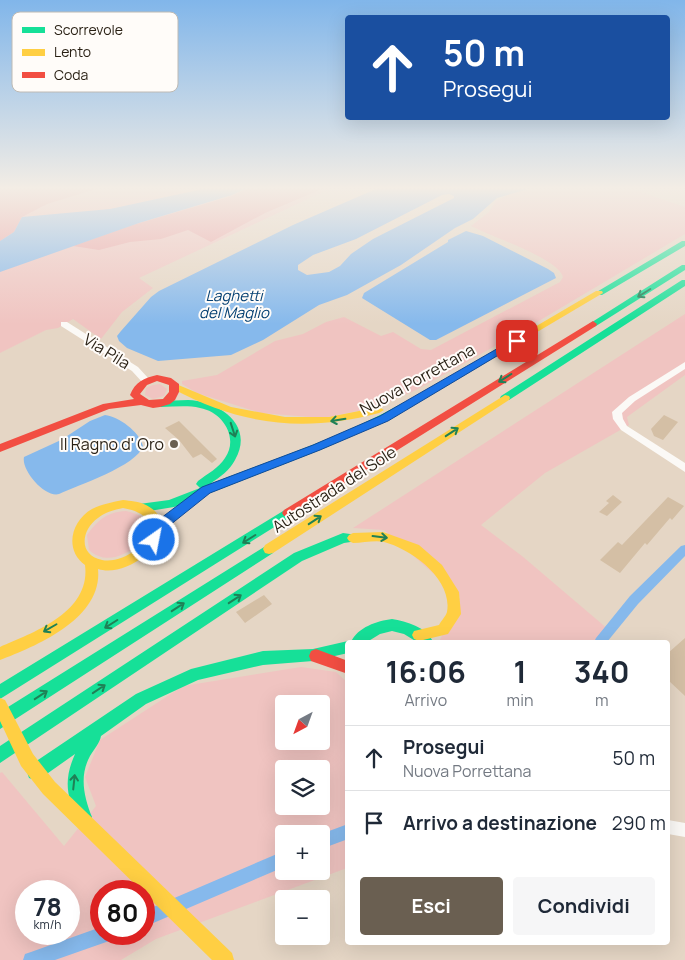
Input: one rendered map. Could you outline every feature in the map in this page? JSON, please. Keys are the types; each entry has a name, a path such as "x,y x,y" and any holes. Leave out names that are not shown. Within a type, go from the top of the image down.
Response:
{"highway":[{"name":"Nuova Porrettana","path":"170,504 384,418 685,243"},
{"name":"Autostrada del Sole","path":"0,692 685,267"},
{"name":"Autostrada del Sole","path":"0,721 685,282"},
{"path":"0,448 107,406 142,384 163,378 172,382 176,387 189,395 255,415 282,420 314,422 340,420 366,414 450,381"},
{"path":"140,402 135,395 142,384"},
{"path":"161,404 172,398 176,387"},
{"path":"107,406 140,402 150,405 196,404 210,407 228,419 236,434 234,451 223,467 202,484 170,504 154,508 128,504 112,506 91,516 78,532 76,542 78,551 83,558 91,563 108,566 127,563 148,549 154,540 157,530 156,521 151,513 143,507"},
{"path":"157,530 206,490"},
{"path":"0,754 298,557 319,546 334,540 359,536 391,538 416,549 435,565 445,577 453,594 455,614 452,620 444,631 423,639 398,625 387,625 376,627 366,633 360,640"},
{"path":"0,654 57,624 82,604 90,593 93,583 94,572 91,563"},
{"path":"35,772 141,699 196,674 263,658 312,655 345,648"},
{"path":"312,655 328,659 345,667"},
{"path":"0,705 27,760 35,772 225,960"},
{"path":"89,827 77,804 73,790 75,773 85,748 111,720"}],"street":[{"name":"Via Pila","path":"64,324 135,369 142,384"},
{"path":"685,366 632,399 617,412 618,419 624,428 685,468"},
{"path":"670,827 685,830"}],"shaded area":[{"path":"0,234 233,234 139,278 153,288 122,312 101,339 73,319 58,328 46,330 0,353"},
{"path":"0,234 11,234 0,241"},
{"path":"107,234 177,234 161,239 130,242 99,250 73,246"},
{"path":"195,234 226,234 211,242"},
{"path":"489,234 685,234 522,331 416,390 377,407 323,418 261,413 197,393 182,384 182,381 217,375 275,341 303,334 326,322 344,317 381,336 393,332 421,349 431,350 560,282 563,277 558,270 549,262"},
{"path":"685,314 685,375 627,417 629,425 545,473 481,525 522,556 609,630 606,640 440,640 460,597 384,530 353,528"},
{"path":"160,384 167,389 164,396 153,399 145,395 146,388"},
{"path":"126,511 140,516 146,523 141,545 122,555 109,558 96,555 89,550 87,535 95,525 108,515"},
{"path":"301,667 336,672 345,680 345,869 330,874 330,825 275,825 275,880 315,880 288,890 275,890 275,895 155,940 155,880 90,880 90,945 146,945 121,960 0,960 0,773 2,772 64,846 96,806 85,777 100,740 183,686"}],"water":[{"path":"11,234 108,234 0,272 0,241"},
{"name":"Laghetti del Maglio","path":"275,234 366,234 313,255 298,265 298,270 307,275 329,272 340,266 351,254 383,234 447,234 401,265 347,295 319,305 263,340 231,355 158,361 127,348 119,341 117,336 151,297 159,291"},
{"path":"460,234 483,236 548,269 554,273 556,278 436,340 430,340 362,298 364,293 448,242 448,240"},
{"path":"105,415 128,426 141,440 143,446 130,461 119,468 59,494 47,492 35,482 26,469 24,457 61,440 90,421"}],"building":[{"path":"664,415 678,422 663,440 654,436 651,429"},
{"path":"179,421 217,459 212,463 201,454 193,458 179,440 165,428"},
{"path":"613,495 622,502 607,516 599,512 609,503 606,501"},
{"path":"668,497 684,506 672,520 670,518 647,545 645,543 620,573 600,560 618,542 622,545"},
{"path":"264,595 272,604 245,623 236,612"},
{"path":"685,638 685,696 670,682 670,651"}],"waterway":[{"path":"602,640 634,600 685,549"},
{"path":"330,838 345,832"},
{"path":"155,914 275,863"},
{"path":"31,960 90,940"}],"traffic: fast":[{"path":"599,293 685,243"},
{"path":"593,324 685,267"},
{"path":"505,398 685,282"},
{"path":"161,404 188,403 204,405 220,413 231,425 236,441 231,458 222,469 202,484"},
{"path":"143,507 170,504 316,447 384,418 405,406"},
{"path":"0,692 288,513"},
{"path":"0,755 298,557 343,538 353,538"},
{"path":"0,721 269,549"},
{"path":"360,640 375,629 392,625 409,629 424,640"},
{"path":"35,772 141,699 196,674 263,658 313,655 345,648"},
{"path":"84,817 76,795 76,775 81,756 94,737"}],"traffic: slow":[{"path":"405,406 599,293"},
{"path":"176,387 210,403 266,418 304,421 329,420 379,410"},
{"path":"269,549 505,398"},
{"path":"123,504 142,508 153,516 156,527 153,538 145,549 133,558 119,564 104,566 89,561 79,551 78,544 80,531 84,524 97,512 123,504"},
{"path":"353,538 383,537 415,549 438,569 452,592 454,614 443,630 419,635"},
{"path":"0,654 55,627 78,608 87,596 92,582 91,563"},
{"path":"0,705 27,760 49,788 225,960"}],"traffic: jam":[{"path":"288,513 593,324"},
{"path":"157,378 168,380 174,384 174,392 171,398 166,402 153,405 140,400 135,395 138,388 146,381 157,378"},
{"path":"0,448 107,406 140,402"},
{"path":"316,656 345,667"}],"place":[{"name":"Il Ragno d' Oro","path":"174,444"}],"route":[{"path":"154,540 157,530 165,521 206,490 225,481 316,448 384,418 517,341"}]}
